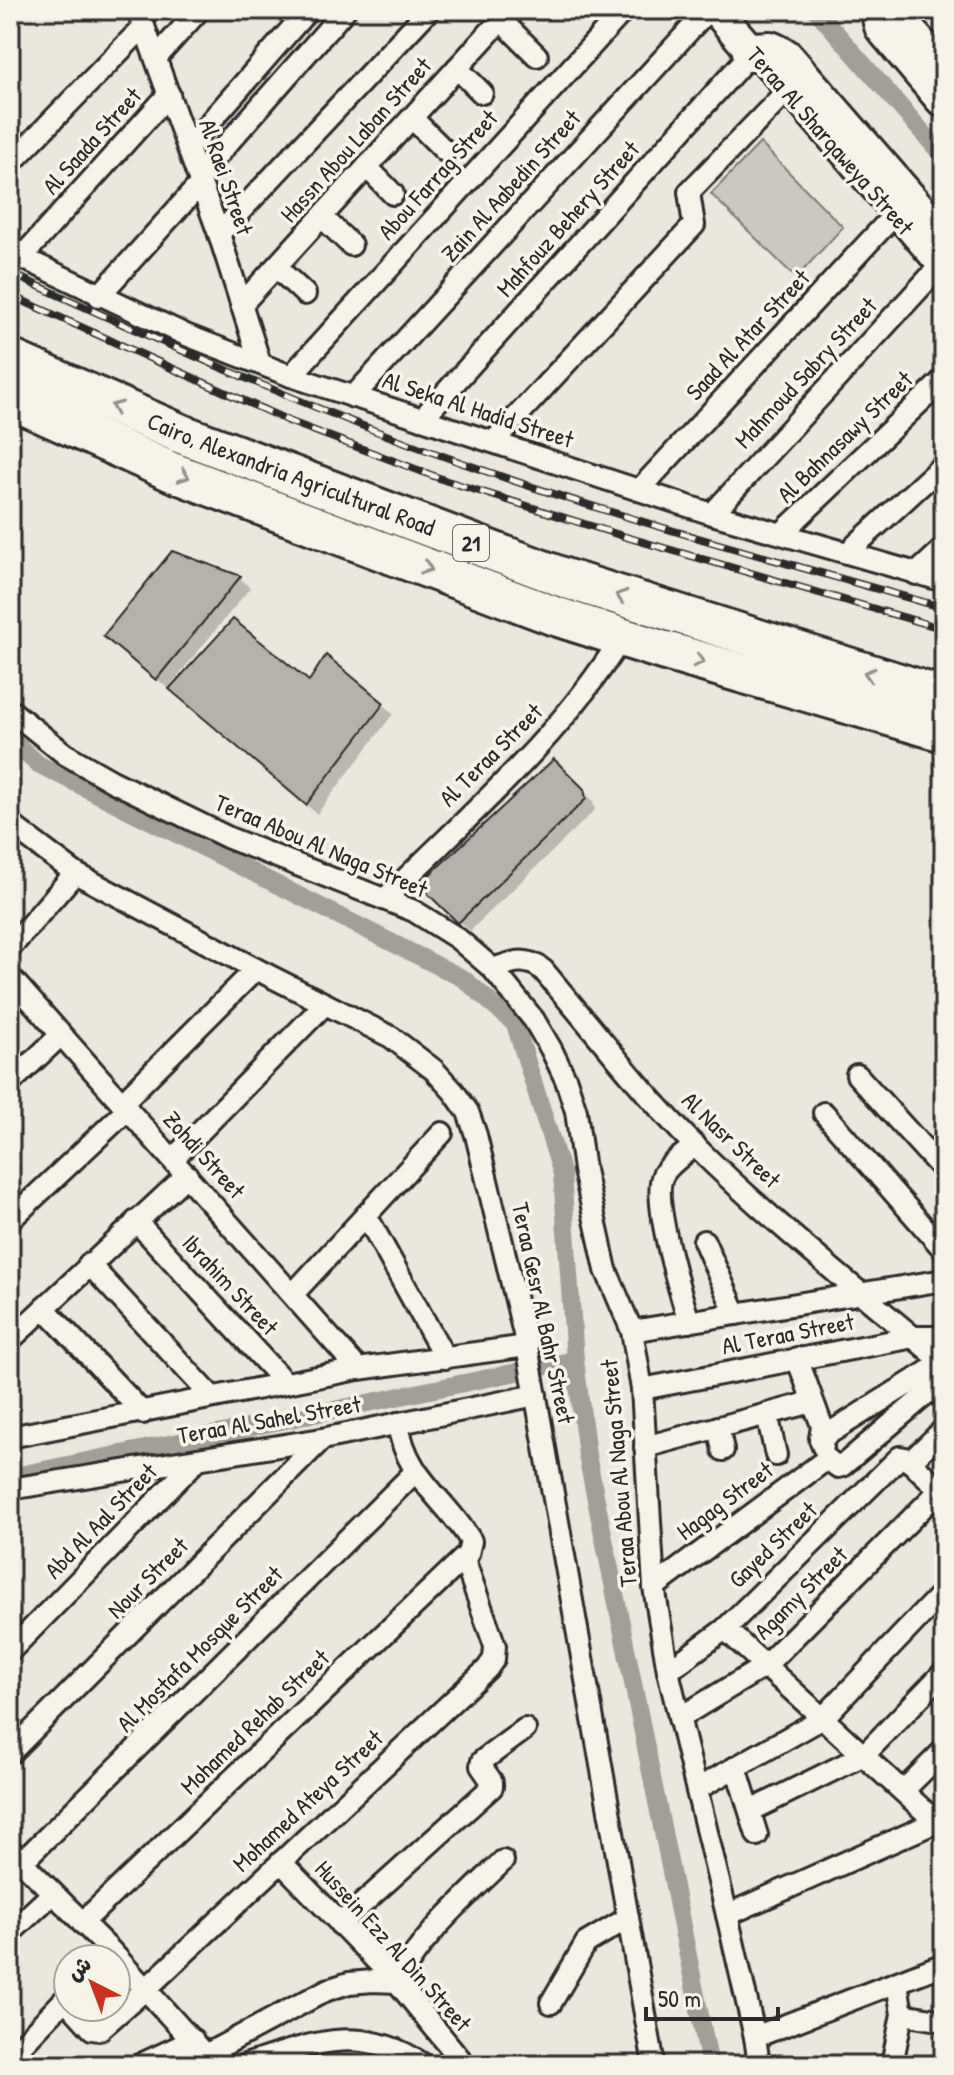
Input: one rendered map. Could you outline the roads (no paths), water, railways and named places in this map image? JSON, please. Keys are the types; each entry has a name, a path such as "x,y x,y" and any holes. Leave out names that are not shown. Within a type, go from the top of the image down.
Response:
{"highway":[{"path":"886,10 882,18 884,26 944,97"},
{"path":"752,52 770,51 784,58 942,261"},
{"name":"Cairo, Alexandria Agricultural Road","path":"10,359 179,433 567,579 944,697"},
{"name":"Cairo, Alexandria Agricultural Road","path":"10,399 172,472 552,615 944,732"}],"street":[{"path":"156,58 199,10"},
{"path":"189,146 308,10"},
{"path":"99,296 345,10"},
{"path":"219,234 429,10"},
{"name":"Abou Farrag Street","path":"291,376 624,10"},
{"name":"Zain Al Aabedin Street","path":"353,397 708,10"},
{"name":"Teraa Al Sharqaweya Street","path":"716,10 894,215 942,261"},
{"path":"898,10 940,47"},
{"path":"506,15 537,56"},
{"name":"Hassn Abou Laban Street","path":"241,305 506,15"},
{"path":"10,164 141,18"},
{"name":"Al Raei Street","path":"141,18 189,146 260,363"},
{"name":"Mahfouz Behery Street","path":"422,419 752,52"},
{"path":"457,68 482,93"},
{"path":"494,441 694,225 689,192 785,93"},
{"name":"Al Saada Street","path":"16,255 169,94"},
{"path":"412,118 445,151"},
{"path":"367,167 393,194"},
{"name":"Saad Al Atar Street","path":"640,489 894,215"},
{"path":"322,217 351,245"},
{"name":"Al Seka Al Hadid Street","path":"16,255 186,335 291,376 712,514 944,581"},
{"name":"Mahmoud Sabry Street","path":"712,514 942,261"},
{"path":"276,267 305,294"},
{"name":"Al Bahnasawy Street","path":"782,533 944,379"},
{"path":"847,553 944,464"},
{"path":"916,574 944,548"},
{"name":"Al Teraa Street","path":"385,899 557,727 589,688 622,637"},
{"name":"Teraa Abou Al Naga Street","path":"10,710 65,754 163,807 229,838 414,911 457,938 493,969 534,1020 566,1080 576,1111 598,1241 606,1270 632,1331 642,1389 654,1587 668,1671 727,1915 759,2065"},
{"name":"Teraa Gesr Al Bahr Street","path":"10,824 75,873 391,1037 412,1052 454,1092 468,1112 527,1346 654,2065"},
{"path":"10,948 75,873"},
{"name":"Al Nasr Street","path":"493,969 525,961 543,970 657,1106 695,1145 739,1187 914,1337 944,1368"},
{"path":"10,1220 256,969"},
{"name":"Zohdi Street","path":"10,977 358,1369"},
{"path":"10,1340 136,1221 325,1004"},
{"path":"10,1083 61,1035"},
{"path":"857,1075 944,1171"},
{"path":"824,1113 944,1250"},
{"path":"293,1294 442,1133"},
{"path":"689,1322 665,1234 661,1180 667,1170 695,1145"},
{"path":"366,1215 445,1358"},
{"name":"Ibrahim Street","path":"136,1221 285,1383"},
{"path":"704,1241 736,1314"},
{"path":"89,1264 212,1397"},
{"path":"632,1331 944,1280"},
{"path":"44,1308 143,1413"},
{"name":"Al Teraa Street","path":"642,1389 914,1337 944,1337"},
{"name":"Teraa Al Sahel Street","path":"10,1437 358,1369 527,1346"},
{"path":"797,1358 822,1426 824,1449 840,1467 877,1436 944,1368"},
{"name":"Hagag Street","path":"654,1587 823,1460 824,1449 858,1415 944,1368"},
{"name":"Teraa Al Sahel Street","path":"10,1489 322,1439 536,1395"},
{"path":"645,1447 812,1402"},
{"path":"767,1414 776,1455"},
{"path":"858,1415 877,1436"},
{"path":"398,1423 401,1445 415,1472 471,1541 471,1548 464,1559"},
{"path":"718,1427 723,1450"},
{"path":"943,1490 910,1462 944,1429"},
{"name":"Nour Street","path":"10,1753 322,1439"},
{"name":"Gayed Street","path":"668,1671 725,1629 897,1459 903,1457 910,1462"},
{"name":"Abd Al Aal Street","path":"10,1651 196,1461"},
{"name":"Al Mostafa Mosque Street","path":"16,1856 415,1472"},
{"name":"Agamy Street","path":"679,1718 765,1666 943,1490"},
{"name":"Mohamed Ateya Street","path":"132,2001 487,1669 494,1659 495,1646 464,1559"},
{"name":"Mohamed Rehab Street","path":"82,1923 464,1559"},
{"path":"697,1789 823,1718 944,1591"},
{"path":"725,1629 941,1822 727,1915"},
{"path":"750,1811 864,1755 944,1672"},
{"path":"340,1924 492,1787 481,1766 482,1761 525,1729"},
{"path":"903,1791 944,1750"},
{"path":"736,1767 757,1835"},
{"path":"16,1856 98,1943"},
{"path":"139,2065 204,2053 327,1990 349,1983 397,1982 419,1946 433,1930 503,1861"},
{"name":"Hussein Ezz Al Din Street","path":"281,1862 397,1982 465,2065"},
{"path":"10,1933 53,1893"},
{"path":"551,2003 586,1943 628,1918"},
{"path":"755,2037 944,1964"},
{"path":"132,1977 204,2053"},
{"path":"892,2065 902,2014 897,1983"},
{"path":"902,2014 944,2021"},
{"path":"10,2057 52,2016"},
{"name":"Mohamed Ateya Street","path":"87,2023 97,2030 105,2023"},
{"path":"245,2065 320,2041 345,2039 371,2041 395,2049 424,2065"}],"waterway":[{"path":"816,10 944,157"},
{"path":"10,738 38,764 464,979 515,1024 562,1174 575,1360 587,1455 710,2065"},
{"path":"10,1477 575,1360"}],"railway":[{"path":"10,273 287,395 457,461 638,520 944,608"},
{"path":"10,295 291,422 447,481 626,537 944,629"}]}
